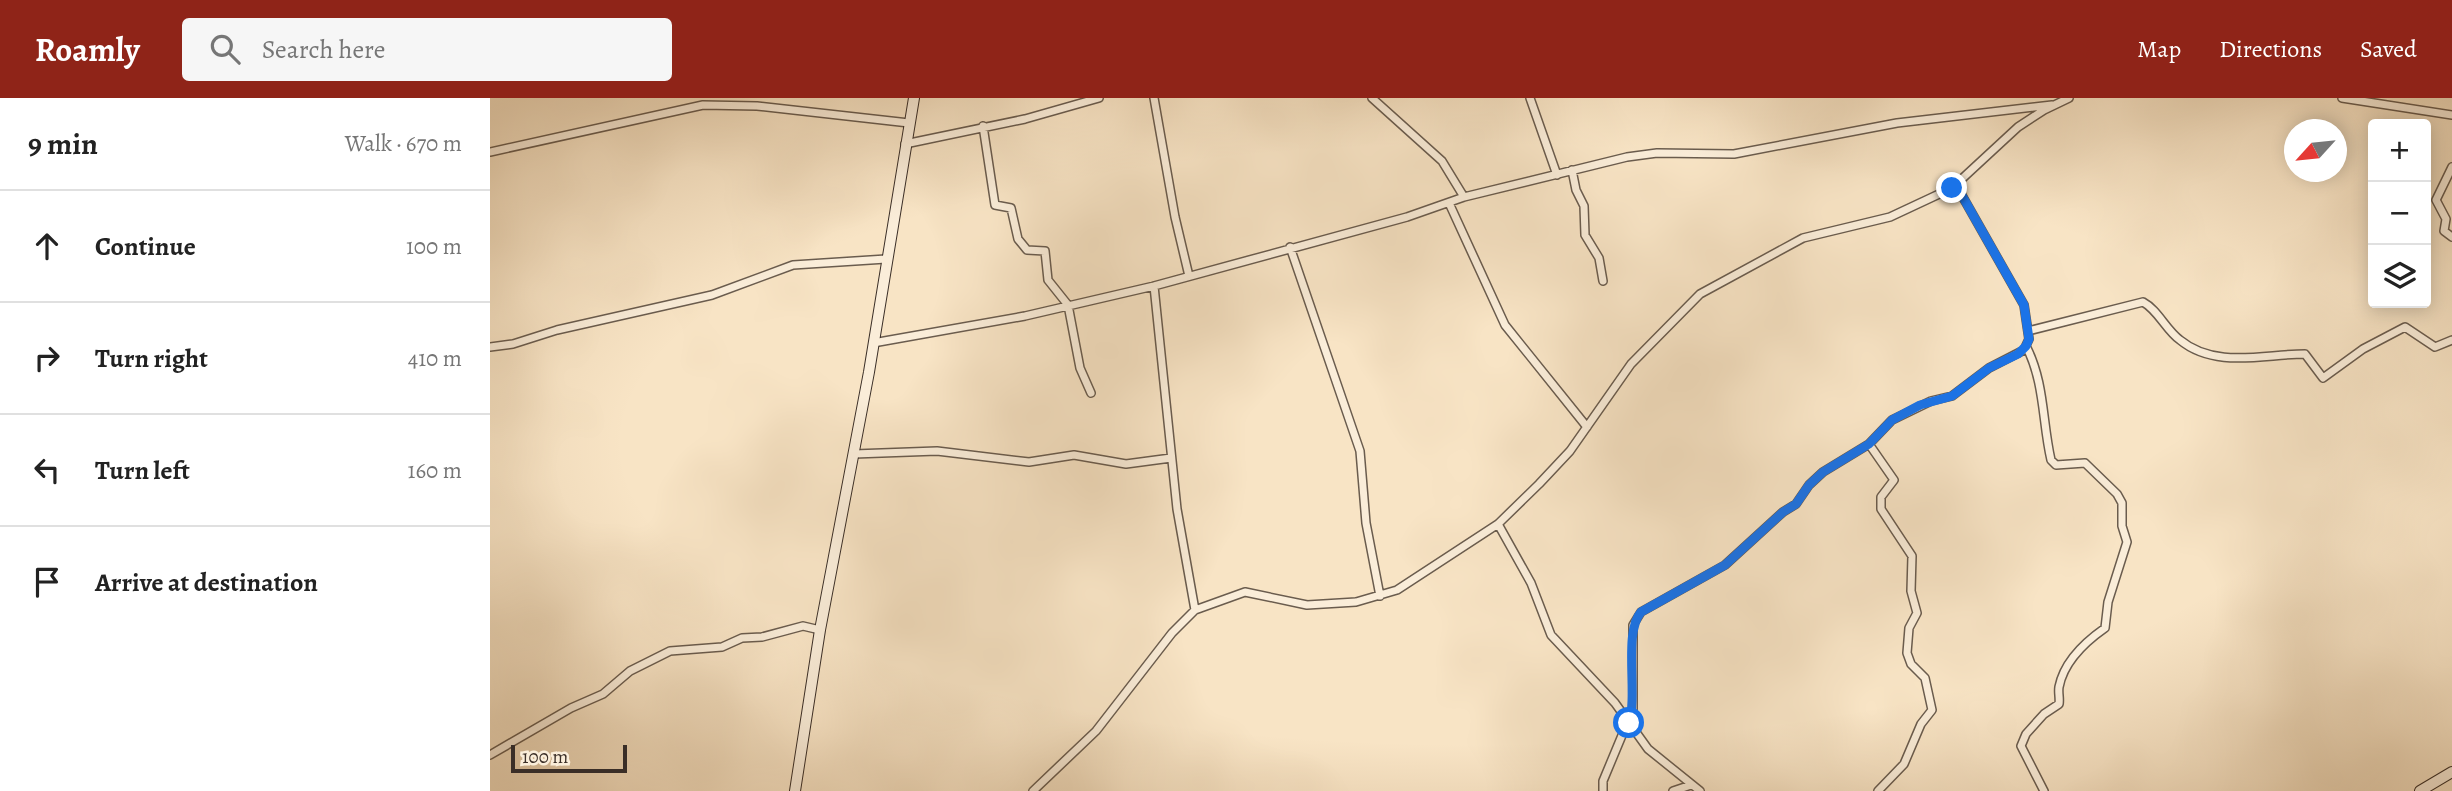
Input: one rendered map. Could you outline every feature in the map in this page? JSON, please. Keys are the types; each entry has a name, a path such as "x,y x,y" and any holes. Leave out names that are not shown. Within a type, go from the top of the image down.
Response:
{"main road":[{"path":"795,791 820,630 854,454 914,98"},
{"path":"2420,791 2452,772"}],"street":[{"path":"905,144 1025,119 1099,98"},
{"path":"1154,98 1175,217 1189,276"},
{"path":"1372,98 1442,161 1464,197"},
{"path":"1530,98 1557,175"},
{"path":"1034,791 1096,732 1172,634 1195,610 1245,592 1307,605 1356,602 1398,590 1498,524 1556,468 1631,364 1700,294 1803,238 1890,217 1956,185 2018,127 2069,98"},
{"path":"2342,98 2452,115"},
{"path":"490,152 702,105 757,106 909,123"},
{"path":"873,343 1025,316 1154,286 1464,197 1627,157 1679,153 1734,154 1897,122 2026,105 2054,105"},
{"path":"983,126 995,205 1012,208 1018,239 1027,250 1045,251 1048,280 1068,305 1080,368 1091,393"},
{"path":"2452,167 2436,200 2446,219 2444,232 2452,237"},
{"path":"1572,170 1576,190 1584,206 1585,235 1599,258 1603,281"},
{"path":"1956,185 2024,305 2028,331 2026,346 2038,373 2051,460 2056,465 2085,463 2113,489 2122,503 2122,526 2127,542 2108,602 2105,628 2092,636 2073,656 2059,687 2059,704 2044,714 2023,739 2021,750 2044,791"},
{"path":"1449,203 1506,325 1587,427"},
{"path":"1290,247 1360,451 1366,523 1380,596"},
{"path":"490,347 513,344 599,320 712,295 793,265 886,259"},
{"path":"1154,286 1171,458 1185,565 1195,610"},
{"path":"2028,331 2143,302 2179,340 2202,355 2232,357 2305,354 2323,378 2363,349 2405,327 2435,347 2452,340"},
{"path":"1603,791 1603,781 1629,723 1634,694 1633,625 1641,612 1725,565 1783,512 1796,504 1809,485 1823,472 1869,444 1892,420 1920,405 1952,396 1989,368 2018,354 2026,346"},
{"path":"1869,444 1894,480 1881,497 1881,509 1912,556 1911,591 1917,613 1909,628 1907,653 1911,664 1925,678 1932,710 1921,724 1904,764 1878,791"},
{"path":"854,454 937,451 1029,462 1074,455 1126,464 1171,458"},
{"path":"1498,524 1531,583 1551,635 1615,703 1648,749 1700,791"},
{"path":"490,755 571,708 604,694 630,671 670,651 722,647 743,638 761,637 803,626 820,630"},
{"path":"1673,791 1691,785"}],"route":[{"path":"1629,723 1634,694 1633,625 1641,612 1725,565 1783,512 1796,504 1809,485 1823,472 1869,444 1892,420 1920,405 1952,396 1995,364 2024,350 2029,339 2024,305 1956,185 1952,188"}]}
